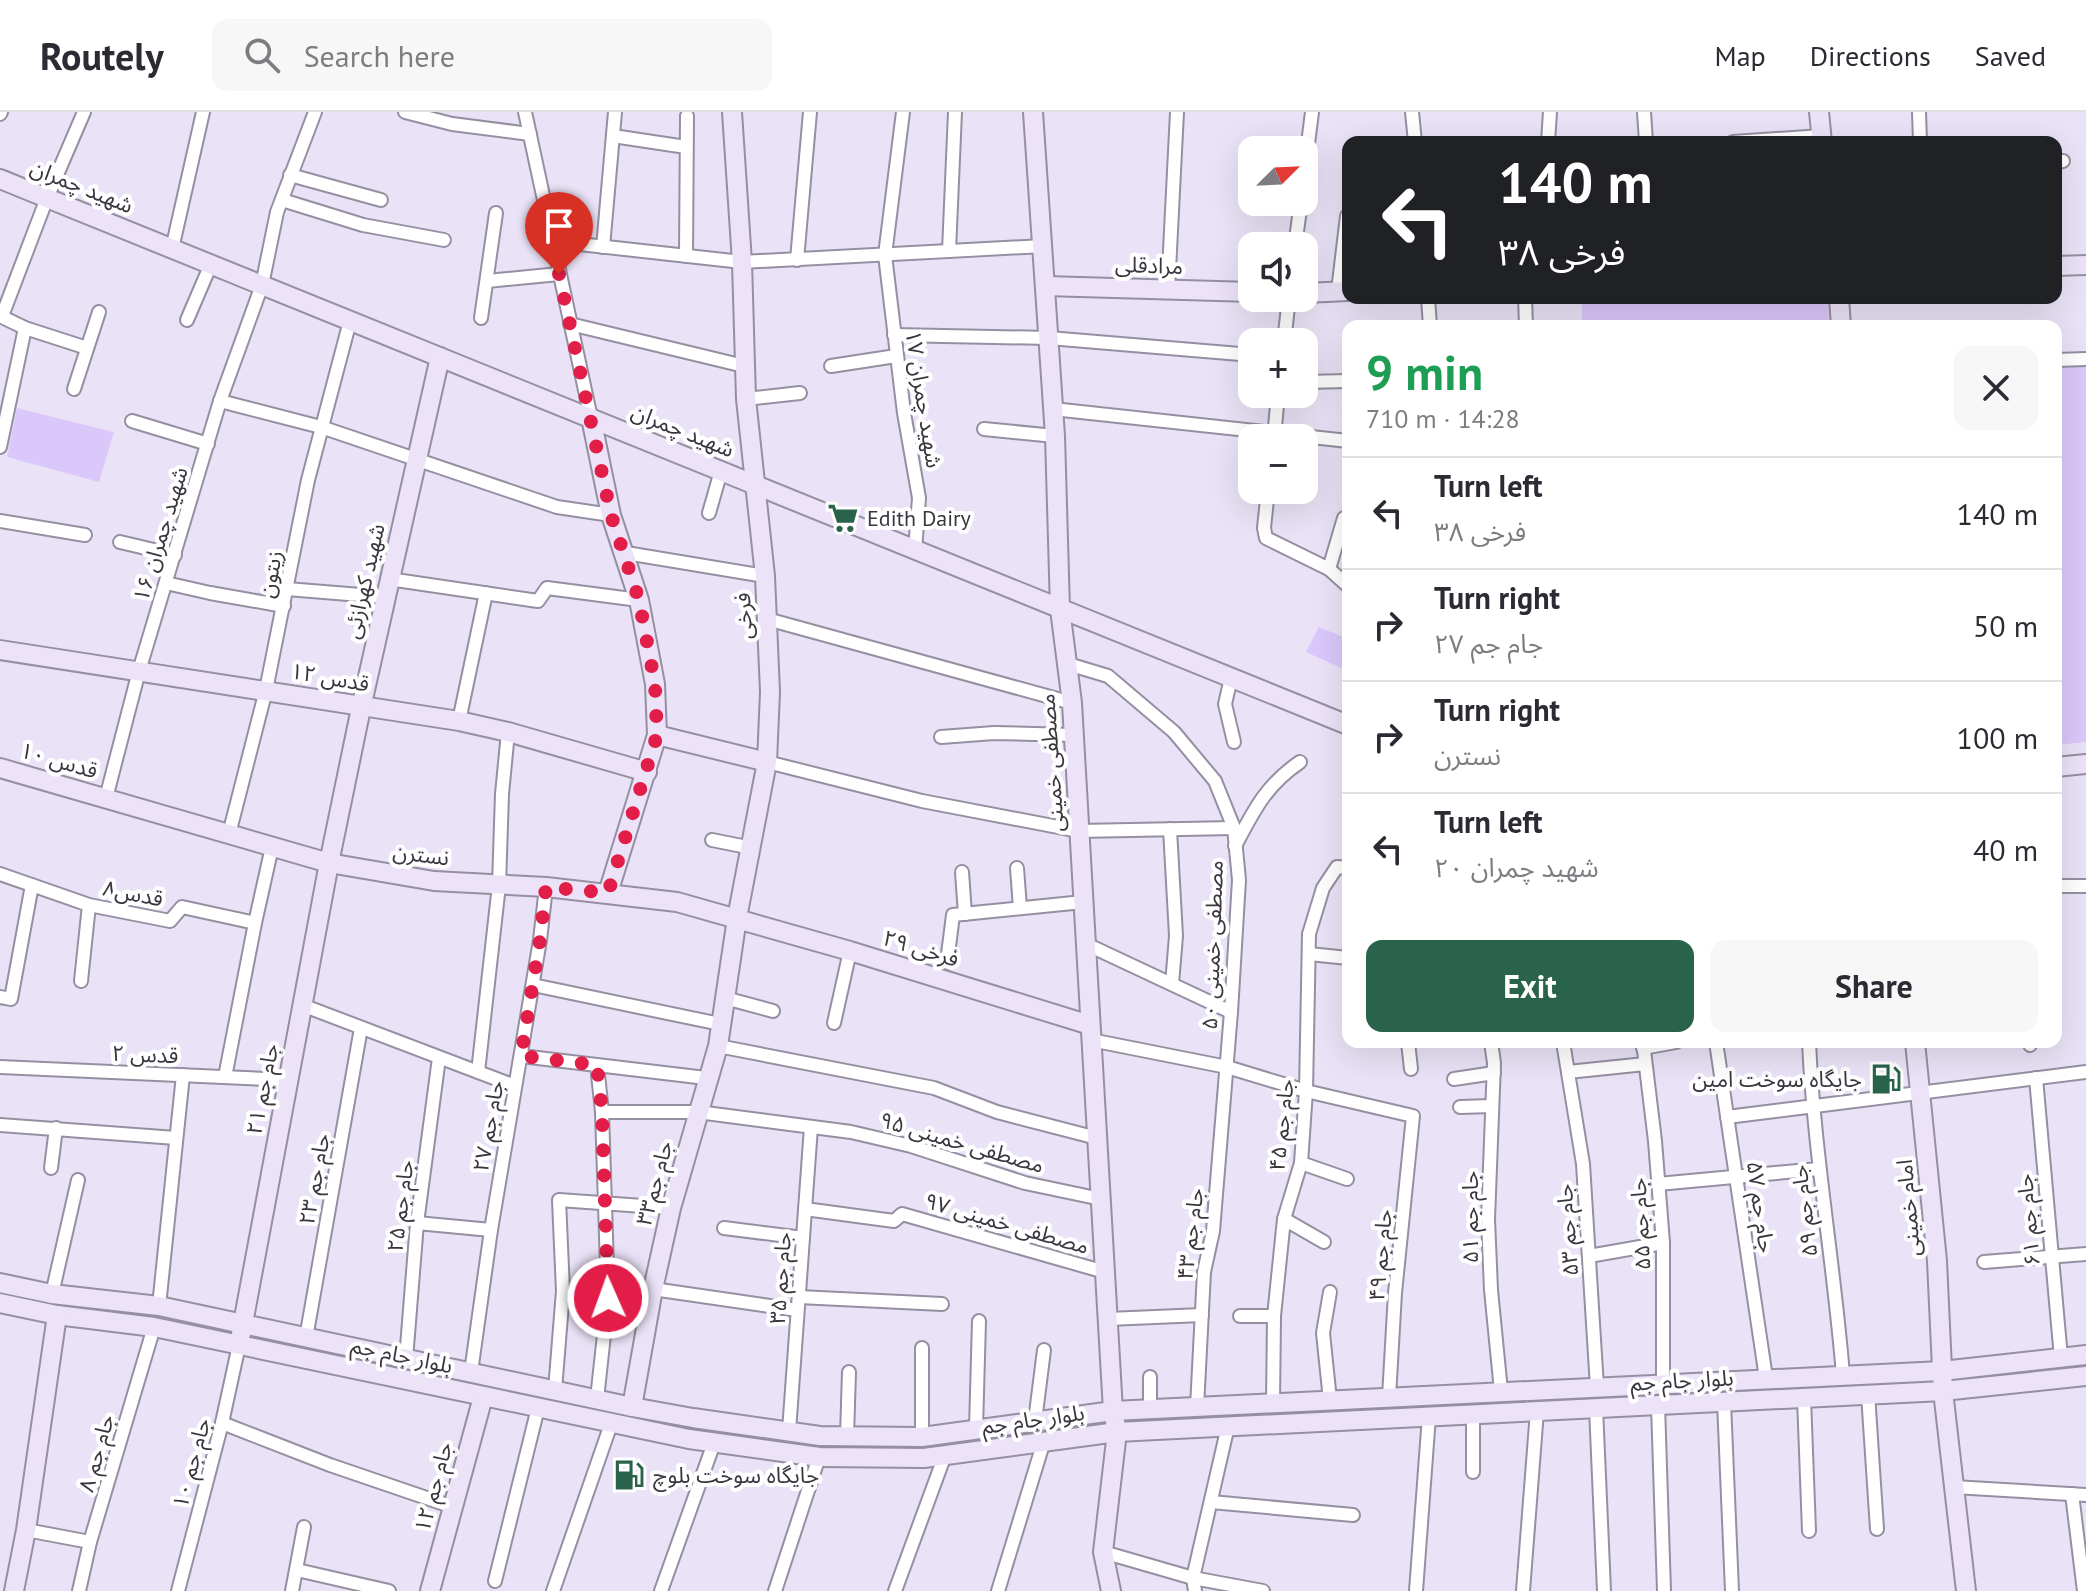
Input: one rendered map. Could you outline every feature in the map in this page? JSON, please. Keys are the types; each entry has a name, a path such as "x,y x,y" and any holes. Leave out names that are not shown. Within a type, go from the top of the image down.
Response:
{"street":[{"path":"84,112 1,316 25,328 87,348"},
{"path":"172,249 203,112"},
{"name":"شهید چمران ۱۶","path":"106,798 139,671 220,401 262,285 277,212 315,112"},
{"path":"405,112 452,124 530,134"},
{"path":"525,112 611,515 639,600 655,684 657,735 608,893"},
{"path":"603,247 615,112"},
{"name":"فرخی","path":"698,1112 718,1046 737,918 767,762 770,692 765,576 746,399 742,262 732,112"},
{"path":"797,260 810,112"},
{"name":"شهید چمران ۱۷","path":"903,112 885,255 896,356 919,498 915,550"},
{"path":"949,251 955,112"},
{"name":"مصطفی خمینی","path":"1033,112 1055,436 1060,609 1072,703 1113,1411 1117,1432"},
{"path":"1168,290 1177,112"},
{"path":"1309,136 1312,112"},
{"path":"1412,112 1414,136"},
{"path":"1548,136 1550,112"},
{"path":"1644,112 1646,136"},
{"path":"1819,112 1822,136"},
{"path":"1919,112 1920,136"},
{"path":"686,256 687,116"},
{"path":"613,136 686,147"},
{"path":"290,175 381,200"},
{"name":"شهید چمران","path":"0,179 1342,723"},
{"path":"282,200 363,225 444,240"},
{"path":"481,318 496,213"},
{"path":"552,241 742,262 1043,246"},
{"path":"187,320 211,264"},
{"path":"2062,266 2086,265"},
{"path":"487,281 559,274"},
{"name":"مرادقلی","path":"1045,286 1238,292"},
{"path":"1318,292 1342,291"},
{"path":"74,389 99,312"},
{"name":"زیتون","path":"229,834 266,690 321,427 350,321"},
{"path":"570,324 744,366"},
{"path":"0,447 25,328"},
{"path":"894,335 1049,338 1238,354"},
{"path":"831,366 896,356"},
{"name":"شهید کهرازئی","path":"329,863 440,357"},
{"path":"2062,360 2086,359"},
{"path":"1318,382 1342,381"},
{"path":"746,399 800,393"},
{"path":"220,401 321,427 557,507 611,515"},
{"path":"1053,409 1238,431"},
{"path":"132,421 208,444"},
{"path":"984,429 1055,436"},
{"path":"1318,439 1342,441"},
{"path":"709,513 721,471"},
{"path":"1266,504 1266,538 1329,569 1342,581"},
{"path":"0,521 85,535"},
{"path":"1329,569 1342,525"},
{"path":"120,542 175,555"},
{"path":"626,553 765,576"},
{"path":"166,583 284,606"},
{"path":"287,589 387,588 486,593 538,601 547,588 639,600"},
{"path":"459,721 486,593"},
{"path":"767,619 1072,703"},
{"name":"قدس ۱۲","path":"0,650 459,721 647,772"},
{"name":"مصطفی خمینی ۵۰","path":"1068,664 1108,676 1174,732 1215,781 1234,828 1239,880 1227,1067"},
{"path":"1231,678 1225,704 1234,742"},
{"path":"478,1072 499,885 508,732"},
{"path":"941,737 994,733 1073,735"},
{"path":"657,735 922,801 1079,831 1234,828"},
{"path":"1235,846 1257,806 1279,776 1300,762"},
{"path":"2062,766 2086,764"},
{"name":"قدس ۱۰","path":"0,768 106,798"},
{"name":"نسترن","path":"106,798 329,863 434,881 546,887 677,902 737,918"},
{"path":"1170,829 1176,936 1172,984"},
{"path":"712,840 752,848"},
{"path":"225,1077 272,847"},
{"name":"جام جم ۲۱","path":"239,1345 329,863"},
{"name":"جام جم ۴۵","path":"1273,1403 1274,1316 1284,1219 1301,1163 1306,1091 1309,934 1323,888 1337,867 1342,867"},
{"path":"1017,868 1020,908"},
{"path":"962,872 965,914"},
{"name":"قدس۸","path":"0,874 89,905 170,921 182,907 255,923"},
{"path":"0,997 11,999 32,885"},
{"path":"2062,886 2086,886"},
{"name":"جام جم ۲۷","path":"471,1372 546,887"},
{"path":"947,962 953,915 1083,902"},
{"path":"81,981 89,905"},
{"name":"فرخی ۲۹","path":"737,918 850,951 1091,1032"},
{"path":"1086,944 1231,1012"},
{"path":"834,1023 850,951"},
{"path":"1309,954 1342,957"},
{"path":"533,985 720,1024"},
{"path":"725,998 773,1011"},
{"path":"302,1005 515,1086"},
{"name":"جام جم ۲۳","path":"306,1338 361,1028"},
{"path":"1091,1032 1306,1091"},
{"path":"718,1046 934,1088 997,1112 1097,1138"},
{"path":"1409,1048 1411,1069"},
{"name":"جام جم ۵۱","path":"1492,1048 1494,1073 1488,1219 1501,1391"},
{"name":"جام جم ۵۳","path":"1564,1048 1583,1164 1597,1387"},
{"name":"جام جم ۵۵","path":"1643,1048 1663,1243 1663,1383"},
{"name":"جام جم ۵۷","path":"1717,1048 1766,1378"},
{"name":"جام جم ۵۹","path":"1809,1048 1812,1106 1838,1308 1843,1375"},
{"name":"امام خمینی","path":"1916,1048 1937,1261 1943,1391"},
{"path":"521,1056 706,1078"},
{"name":"جام جم ۲۵","path":"406,1359 417,1223 439,1058"},
{"path":"1568,1072 1645,1064"},
{"path":"597,1065 602,1112 608,1298 597,1399"},
{"name":"قدس ۲","path":"0,1067 288,1080"},
{"name":"جام جم ۴۳","path":"1197,1407 1204,1272 1213,1231 1227,1067"},
{"path":"1727,1117 2086,1072"},
{"path":"1454,1079 1494,1073"},
{"path":"159,1306 183,1075"},
{"name":"جام جم ۶۱","path":"2036,1078 2061,1358"},
{"name":"جام جم ۴۹","path":"1306,1091 1413,1116 1395,1293 1389,1397"},
{"path":"1460,1107 1492,1106"},
{"name":"مصطفی خمینی ۹۵","path":"602,1112 698,1112 851,1132 911,1146 1025,1183 1101,1199"},
{"name":"جام جم۳۳","path":"632,1407 671,1208 698,1112"},
{"path":"0,1125 176,1138"},
{"name":"جام جم ۳۵","path":"789,1431 811,1127"},
{"path":"51,1168 56,1128"},
{"path":"1301,1163 1347,1179"},
{"path":"1658,1184 1819,1169"},
{"path":"52,1294 78,1180"},
{"path":"555,1390 563,1291 559,1200 671,1208"},
{"name":"مصطفی خمینی ۹۷","path":"805,1209 894,1221 902,1214 1105,1272"},
{"path":"1284,1219 1324,1242"},
{"path":"417,1223 491,1230"},
{"path":"724,1228 803,1238"},
{"path":"1589,1256 1663,1243"},
{"path":"1984,1262 2086,1254"},
{"name":"بلوار جام جم","path":"0,1283 52,1294 159,1306 632,1407 820,1436 922,1437 1113,1411 1942,1371 2086,1355"},
{"path":"653,1289 798,1304 942,1304"},
{"path":"1330,1292 1323,1333 1330,1400"},
{"name":"بلوار جام جم","path":"0,1303 57,1315 154,1327 611,1424 714,1443 819,1457 924,1458 1117,1432 1943,1391 2086,1376"},
{"path":"14,1591 26,1530 57,1315"},
{"path":"1108,1319 1202,1315"},
{"path":"1240,1316 1274,1316"},
{"path":"976,1429 979,1321"},
{"name":"جام جم ۸","path":"79,1591 90,1542 154,1327"},
{"name":"جام جم ۱۰","path":"179,1591 239,1345"},
{"path":"922,1348 922,1437"},
{"path":"1035,1421 1044,1350"},
{"path":"847,1436 849,1372"},
{"path":"1150,1377 1150,1409"},
{"path":"1943,1391 1966,1591"},
{"path":"1868,1394 1877,1529"},
{"name":"جام جم ۱۲","path":"430,1591 483,1397"},
{"path":"1804,1398 1809,1531"},
{"path":"1724,1402 1732,1591"},
{"path":"1658,1405 1664,1591"},
{"path":"495,1581 538,1408"},
{"path":"1596,1408 1604,1591"},
{"path":"1523,1591 1537,1411"},
{"path":"1473,1414 1473,1472"},
{"path":"1416,1591 1429,1416"},
{"path":"222,1423 330,1465 453,1507"},
{"path":"553,1591 611,1424"},
{"path":"1194,1584 1228,1426"},
{"path":"1111,1591 1103,1552 1117,1432"},
{"path":"775,1591 819,1457 820,1436"},
{"path":"998,1591 1044,1441"},
{"path":"661,1591 714,1443"},
{"path":"895,1591 945,1455"},
{"path":"1954,1487 2086,1495"},
{"path":"2072,1494 2084,1591"},
{"path":"1211,1502 1353,1515"},
{"path":"292,1591 304,1527"},
{"path":"26,1530 90,1542"},
{"path":"1103,1552 1194,1584 1263,1591"},
{"path":"297,1570 389,1591"}],"shaded area":[{"path":"1582,304 1828,304 1829,320 1582,320"},
{"path":"2086,356 2086,742 2062,744 2062,357"},
{"path":"17,408 114,432 99,482 7,457"},
{"path":"1319,627 1342,637 1342,668 1306,652"}],"place":[{"name":"Edith Dairy","path":"843,518"},
{"name":"جایگاه سوخت امین","path":"1886,1079"},
{"name":"جایگاه سوخت بلوچ","path":"629,1475"}],"route":[{"path":"559,274 611,515 639,600 655,684 657,735 608,893 546,887 521,1056 597,1065 602,1112 608,1298"}]}
